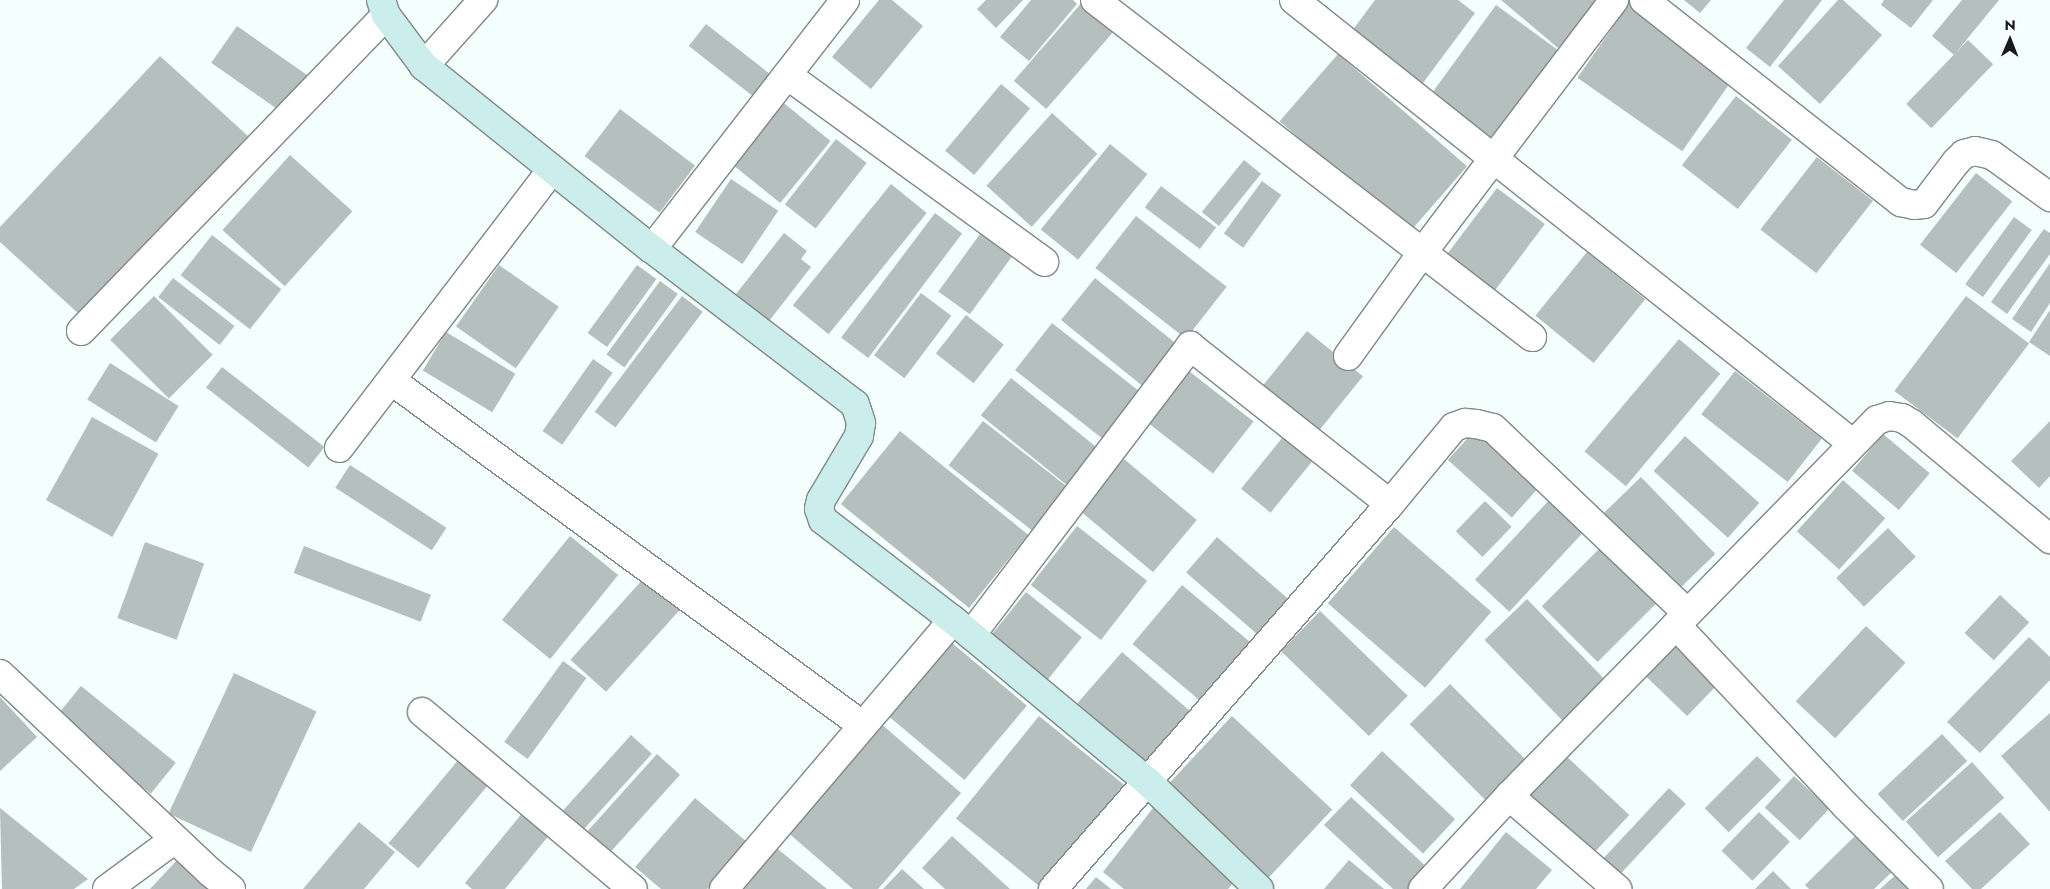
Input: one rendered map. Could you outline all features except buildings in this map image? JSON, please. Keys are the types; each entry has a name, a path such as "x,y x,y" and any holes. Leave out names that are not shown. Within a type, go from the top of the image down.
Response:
{"street":[{"path":"424,66 483,0"},
{"path":"652,249 845,0"},
{"path":"1095,0 1532,337"},
{"path":"1294,0 1852,443"},
{"path":"1348,356 1422,253 1614,0"},
{"path":"1644,0 1901,202 1914,205 1924,204 1956,162 1964,154 1975,151 1992,155 2050,197"},
{"path":"82,330 384,7 424,66 652,249 855,404 861,422 859,436 821,500 819,509 823,520 962,627 1148,782 1258,889"},
{"path":"787,75 1044,262"},
{"path":"339,448 552,169"},
{"path":"724,889 862,725 962,627 1190,346 1390,504"},
{"path":"392,381 862,725"},
{"path":"1423,889 1509,796 1852,443 1877,420 1890,416 1902,418 1912,424 2050,540"},
{"path":"1053,889 1390,504 1454,427 1471,424 1493,428 1682,619 1846,806 1929,889"},
{"path":"0,674 175,839 231,889"},
{"path":"422,712 633,889"},
{"path":"1509,796 1617,889"},
{"path":"107,889 175,839"}]}
